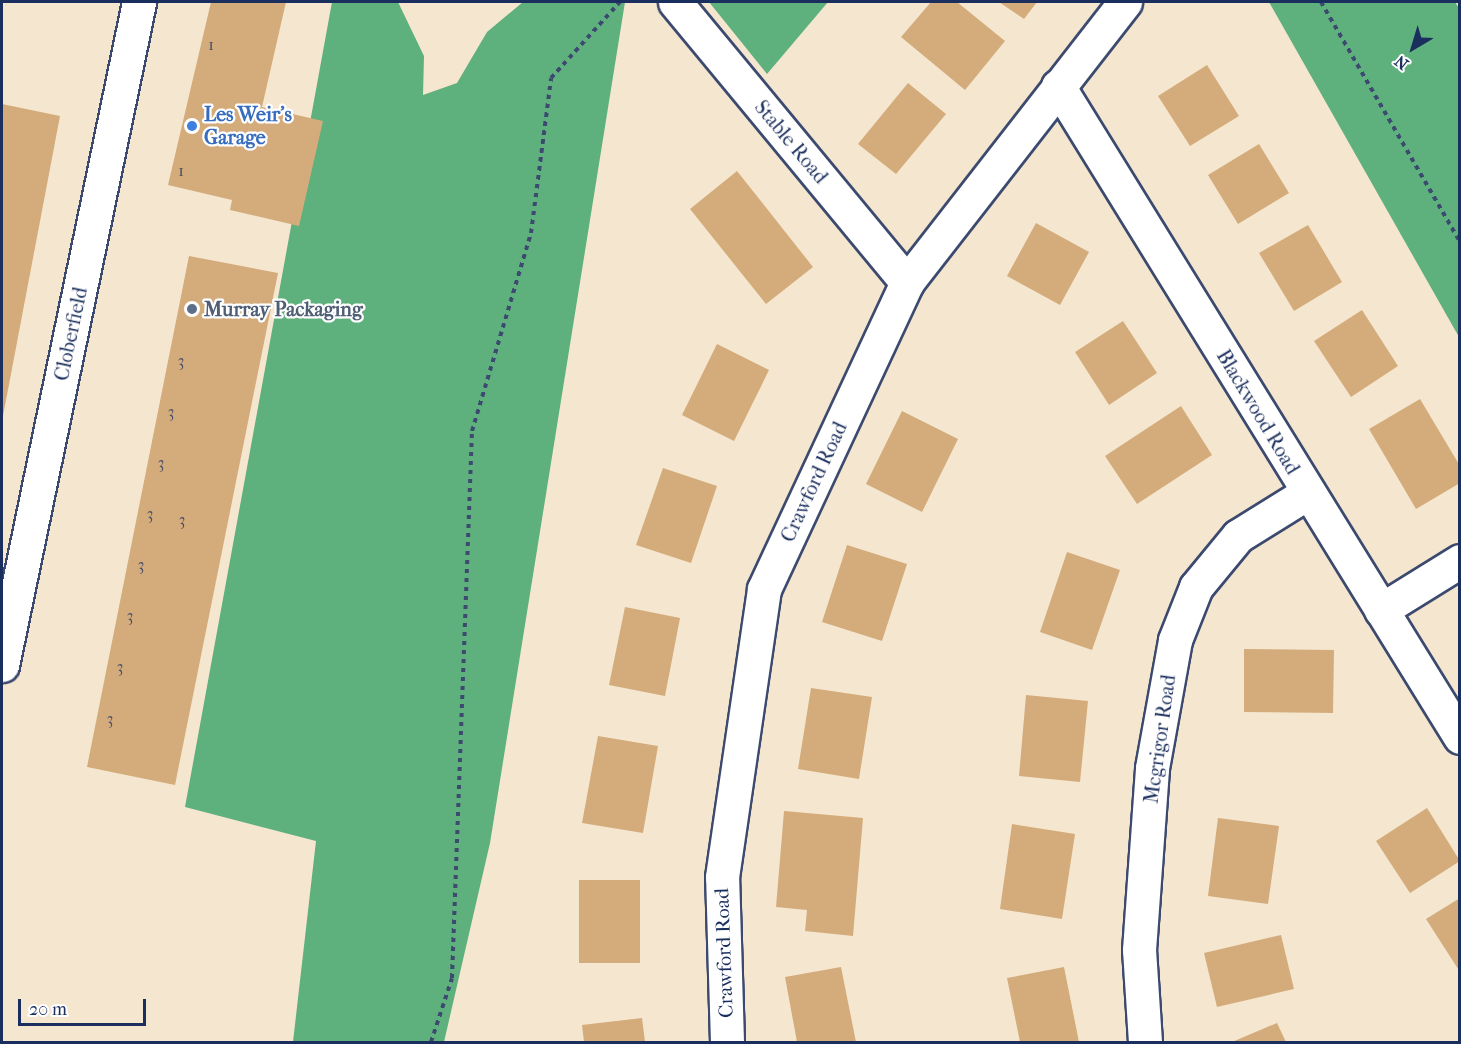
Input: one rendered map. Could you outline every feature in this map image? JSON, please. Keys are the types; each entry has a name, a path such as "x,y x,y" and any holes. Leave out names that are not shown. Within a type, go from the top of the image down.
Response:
{"street":[{"name":"Cloberfield","path":"2,665 139,2"},
{"name":"Stable Road","path":"675,2 907,282"},
{"name":"Crawford Road","path":"727,1042 722,877 764,589 907,282 1125,2"},
{"name":"Blackwood Road","path":"1058,86 1307,493 1460,737"},
{"name":"Mcgrigor Road","path":"1145,1042 1139,950 1152,768 1175,640 1196,587 1238,536 1307,493"},
{"path":"1381,610 1460,561"}],"path":[{"path":"431,1042 452,978 472,431 531,232 551,78 620,2"},
{"path":"1321,2 1460,242"}],"green space":[{"path":"332,2 398,2 424,56 423,95 457,83 487,32 523,2 625,2 490,843 444,1042 293,1042 316,841 185,807"},
{"path":"709,2 828,2 767,74"},
{"path":"1269,2 1455,2 1459,8 1459,337"}],"building":[{"path":"211,2 286,2 262,107 323,121 299,226 230,210 232,200 168,185"},
{"path":"931,2 957,2 1005,41 965,90 901,37"},
{"path":"999,2 1037,2 1024,19"},
{"path":"1207,65 1239,116 1190,146 1158,96"},
{"path":"908,83 946,114 896,174 858,144"},
{"path":"2,104 60,116 3,416 2,416"},
{"path":"1259,144 1289,193 1238,224 1208,175"},
{"path":"737,171 813,267 766,304 690,209"},
{"path":"1036,223 1089,252 1060,305 1007,276"},
{"path":"1308,225 1342,282 1294,311 1259,253"},
{"path":"189,256 278,273 175,785 87,767"},
{"path":"1362,310 1398,366 1351,397 1314,341"},
{"path":"1123,321 1157,373 1109,405 1075,352"},
{"path":"717,344 769,370 734,441 682,415"},
{"path":"1420,399 1460,466 1460,483 1416,509 1369,429"},
{"path":"1181,406 1212,455 1137,504 1105,456"},
{"path":"902,411 958,439 922,512 866,484"},
{"path":"663,468 717,486 691,563 636,545"},
{"path":"847,545 907,564 882,641 822,622"},
{"path":"1067,552 1120,570 1092,650 1040,632"},
{"path":"625,607 680,618 665,696 609,685"},
{"path":"1244,649 1334,650 1333,713 1244,712"},
{"path":"811,688 872,697 859,779 798,769"},
{"path":"1026,695 1088,701 1080,782 1019,776"},
{"path":"598,736 658,746 643,833 582,823"},
{"path":"1427,808 1460,861 1410,893 1376,841"},
{"path":"784,811 863,818 853,936 805,931 807,910 776,907"},
{"path":"1218,818 1279,826 1268,904 1208,896"},
{"path":"1012,824 1075,834 1062,919 1000,909"},
{"path":"579,880 640,880 640,963 579,963"},
{"path":"1460,898 1460,972 1426,919"},
{"path":"1281,935 1294,989 1217,1007 1204,953"},
{"path":"841,967 856,1042 797,1042 785,977"},
{"path":"1064,967 1079,1042 1020,1042 1007,978"},
{"path":"642,1018 645,1042 584,1042 582,1025"},
{"path":"1277,1023 1286,1042 1232,1042"}],"place":[{"name":"Les Weir's Garage","path":"192,126"},
{"name":"Murray Packaging","path":"192,309"}]}
